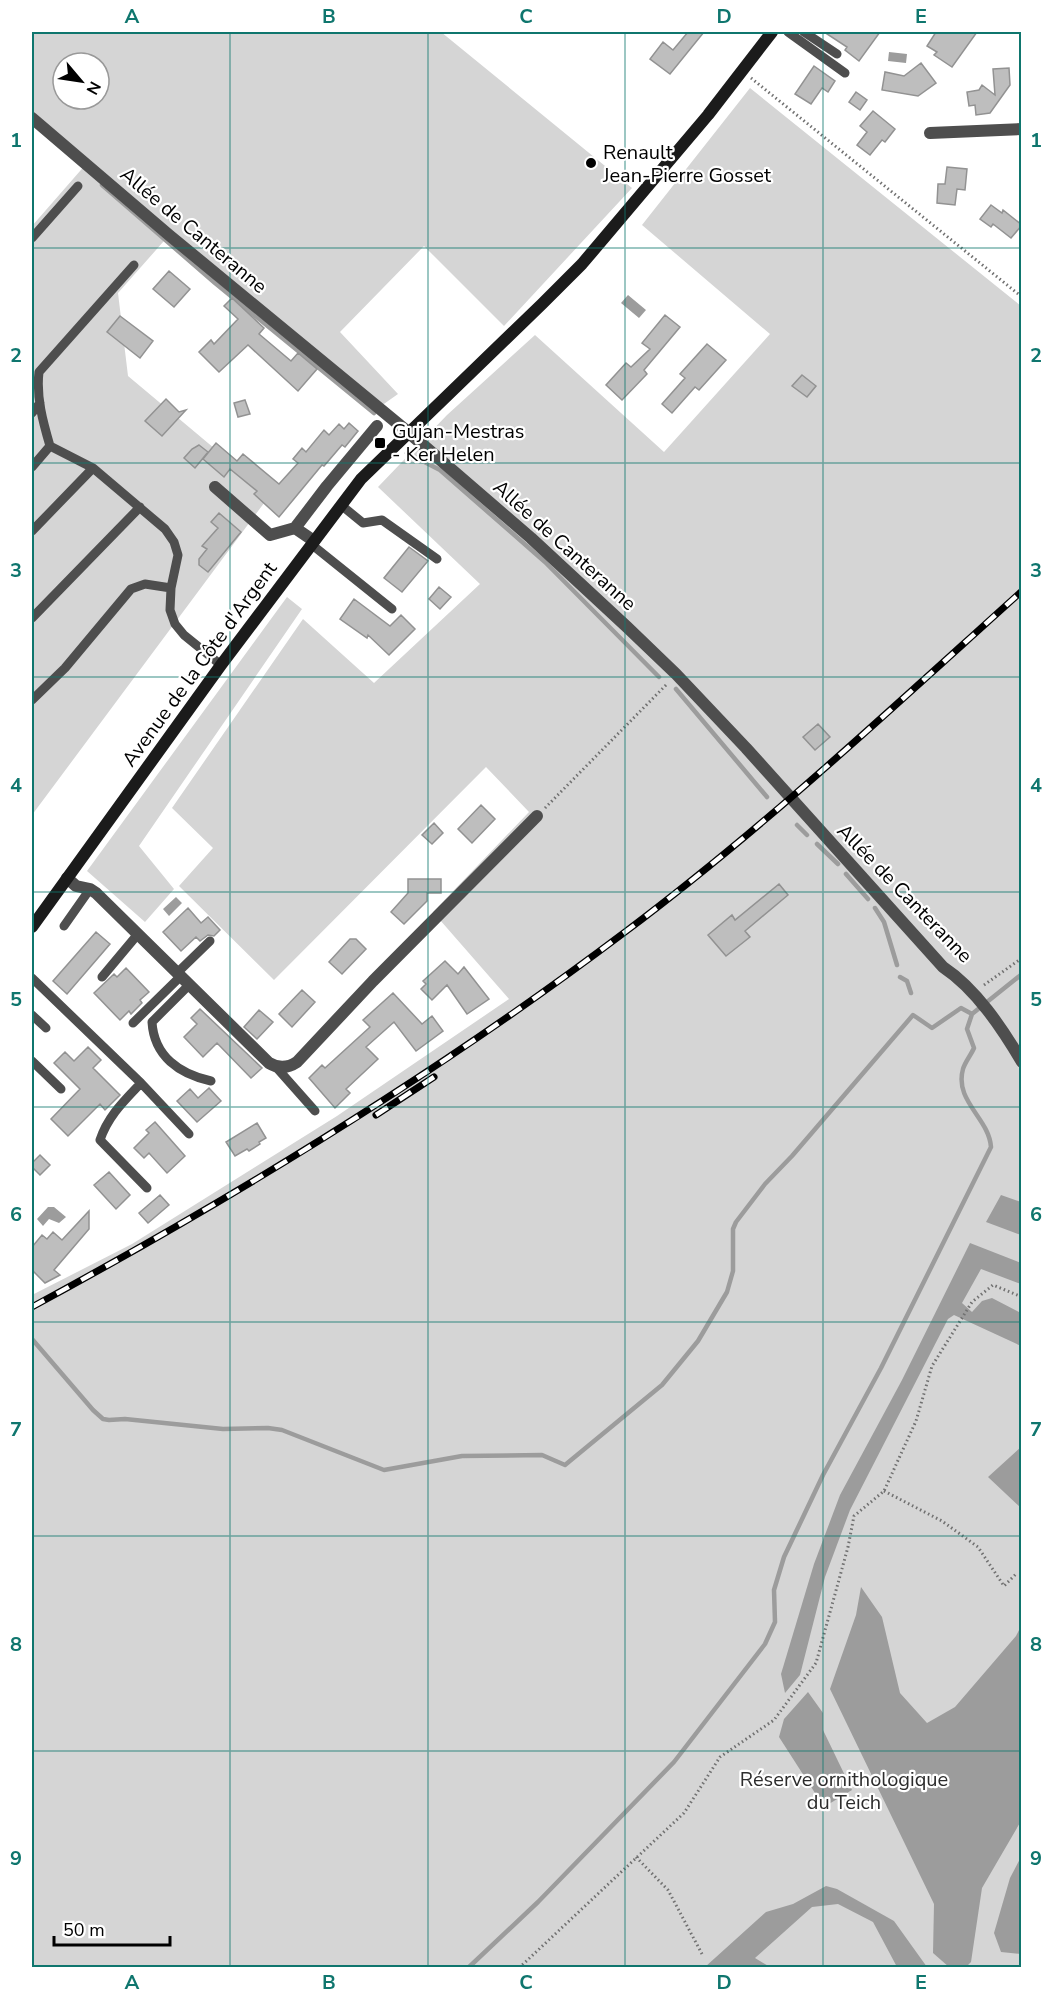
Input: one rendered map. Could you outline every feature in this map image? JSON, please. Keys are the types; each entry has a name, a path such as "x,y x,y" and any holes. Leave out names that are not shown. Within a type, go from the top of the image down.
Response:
{"main road":[{"name":"Avenue de la Côte d'Argent","path":"32,927 221,665 361,479 582,264 681,147 742,72 771,32"}],"street":[{"name":"Allée de Canteranne","path":"32,118 170,236 408,432 531,538 676,674 943,967 959,978 974,995 1022,1062"},
{"path":"930,133 1022,129"},
{"path":"215,487 270,535 296,528 327,486 377,426"},
{"path":"296,528 312,543"},
{"path":"66,878 76,886 96,893 269,1064 276,1067 292,1065 537,816"}],"lane":[{"path":"788,32 845,73"},
{"path":"804,32 837,54"},
{"path":"32,238 78,186"},
{"path":"134,265 35,369 40,403 50,446 93,468 165,529 174,542 178,555 171,588 170,610 184,635 221,665"},
{"path":"32,413 40,403"},
{"path":"32,466 50,446"},
{"path":"32,531 93,468"},
{"path":"340,505 363,523 382,520 437,559"},
{"path":"32,618 140,507"},
{"path":"312,543 392,609"},
{"path":"32,700 65,668 130,590 145,584 171,588"},
{"path":"64,926 90,889"},
{"path":"102,977 138,934"},
{"path":"210,941 152,1022 153,1038 171,1064 185,1073 211,1081"},
{"path":"32,978 141,1083 189,1134"},
{"path":"133,1023 182,978"},
{"path":"32,1015 46,1028"},
{"path":"32,1060 61,1089"},
{"path":"276,1067 315,1111"},
{"path":"141,1083 105,1124 100,1140 147,1188"}],"path":[{"path":"742,72 1022,297"},
{"path":"537,816 676,674"},
{"path":"974,995 1022,958"},
{"path":"519,1968 684,1813 720,1757 774,1720 816,1663 848,1547 854,1516 884,1491 916,1421 932,1366 972,1302 993,1285 1022,1298"},
{"path":"884,1491 942,1521 978,1547 1004,1586 1016,1574"},
{"path":"636,1857 668,1890 702,1954"}],"green space":[{"path":"32,32 441,32 632,188 504,326 424,246 340,332 398,394 381,406 171,233 118,293 128,376 270,495 32,815 32,226 87,163 32,117"},
{"name":"Réserve ornithologique du Teich","path":"750,88 1021,306 1021,1967 32,1968 32,1295 132,1244 337,1116 509,999 433,912 529,812 486,767 274,980 179,886 213,848 172,808 303,619 374,683 480,584 378,487 447,415 535,335 664,452 770,334 642,225"},
{"path":"287,597 302,609 139,846 174,889 145,922 87,871"}],"shaded area":[{"path":"889,52 907,54 906,63 888,61"},
{"path":"628,295 646,310 639,318 621,303"},
{"path":"176,897 182,903 169,916 163,909"},
{"path":"1001,1195 1021,1202 1021,1235 986,1222"},
{"path":"48,1207 54,1207 66,1217 59,1223 49,1219 43,1226 37,1219"},
{"path":"970,1243 1021,1263 1021,1284 981,1269 962,1303 972,1312 982,1301 992,1298 1021,1313 1021,1346 954,1315 948,1319 850,1510 825,1577 800,1675 785,1693 781,1674 814,1564 840,1495 902,1380"},
{"path":"1021,1447 1021,1508 988,1477"},
{"path":"861,1587 882,1617 900,1693 927,1723 955,1707 1016,1636 1021,1626 1021,1821 982,1888 971,1962 966,1967 949,1967 933,1953 934,1904 830,1689 856,1615"},
{"path":"808,1692 823,1713 823,1730 852,1790 824,1807 779,1737 784,1719"},
{"path":"1021,1857 1021,1954 1001,1952 994,1933 1010,1878"},
{"path":"826,1886 837,1889 894,1921 927,1967 897,1967 873,1922 838,1904 812,1907 755,1958 770,1967 705,1967 766,1912 793,1904"}],"building":[{"path":"688,32 704,32 670,74 650,59 663,42 673,50"},
{"path":"824,32 880,32 859,61 845,50 847,47"},
{"path":"936,32 977,32 952,67 934,55 937,52 927,46"},
{"path":"921,63 936,83 918,96 882,90 885,72 904,76"},
{"path":"814,66 835,81 828,92 822,88 811,104 795,94"},
{"path":"1009,68 1010,85 990,113 976,115 975,105 969,106 967,92 979,90 982,85 995,95 993,69"},
{"path":"856,92 867,100 860,110 849,102"},
{"path":"873,111 895,129 885,142 882,140 870,155 857,145 867,132 860,126"},
{"path":"947,167 967,169 965,190 957,189 955,205 937,203 938,184 945,184"},
{"path":"991,205 1002,213 1003,210 1022,225 1011,238 993,224 991,227 980,219"},
{"path":"169,271 190,289 174,307 153,289"},
{"path":"232,298 264,328 259,334 291,361 298,353 317,369 298,391 248,345 219,372 199,352 211,340 214,344 238,319 224,306"},
{"path":"665,315 680,327 644,370 647,374 622,400 606,385 626,363 631,367 650,349 642,343"},
{"path":"120,316 153,341 140,358 107,332"},
{"path":"707,344 726,360 699,390 695,387 672,413 662,404 685,378 680,374"},
{"path":"802,375 816,386 807,397 792,386"},
{"path":"166,399 179,412 186,410 162,436 145,421"},
{"path":"245,400 250,414 238,417 234,403"},
{"path":"349,423 358,431 345,447 342,445 324,466 322,465 279,517 254,494 257,491 230,469 224,477 203,459 216,443 237,461 243,454 279,484 298,463 293,459 302,448 306,452 324,430 329,435 339,424 344,429"},
{"path":"199,445 208,452 195,468 184,458"},
{"path":"219,513 241,532 208,572 199,565 199,559 207,549 202,546 218,528 211,522"},
{"path":"409,547 428,561 402,592 384,578"},
{"path":"439,587 451,597 440,609 429,599"},
{"path":"354,599 390,626 401,615 415,629 389,655 368,635 367,638 340,619"},
{"path":"818,724 830,737 815,750 803,737"},
{"path":"481,805 495,819 472,843 458,829"},
{"path":"434,823 443,833 432,844 422,835"},
{"path":"408,879 441,879 441,893 427,893 427,901 404,924 391,912 408,893"},
{"path":"779,884 788,895 745,931 750,937 726,956 708,935 732,915 735,920"},
{"path":"188,908 201,923 208,917 220,930 214,936 208,935 200,941 196,937 181,951 163,932"},
{"path":"96,932 110,944 67,994 53,981"},
{"path":"350,939 356,939 366,949 342,974 329,962"},
{"path":"445,961 458,974 464,967 489,999 467,1014 447,985 432,1000 421,989 426,984 423,981"},
{"path":"126,968 149,992 140,1000 142,1003 131,1014 129,1011 120,1020 94,993 114,974 117,977"},
{"path":"302,990 315,1002 292,1027 279,1014"},
{"path":"393,993 422,1024 432,1016 443,1031 416,1051 394,1022 366,1047 378,1059 346,1089 350,1093 335,1108 309,1078 322,1065 325,1068 370,1027 363,1020"},
{"path":"200,1009 262,1068 251,1078 217,1043 203,1057 184,1037 197,1024 191,1018"},
{"path":"259,1010 273,1022 257,1039 244,1027"},
{"path":"88,1047 101,1060 93,1068 120,1095 105,1110 100,1104 68,1136 51,1119 80,1089 54,1063 65,1052 74,1061"},
{"path":"209,1088 221,1101 197,1122 177,1101 190,1089 198,1098"},
{"path":"155,1122 185,1156 167,1173 149,1153 144,1158 134,1148 149,1133 146,1130"},
{"path":"257,1123 266,1138 249,1151 247,1149 235,1156 226,1142"},
{"path":"40,1155 50,1165 40,1175 32,1167 32,1163"},
{"path":"109,1172 130,1195 116,1209 94,1185"},
{"path":"160,1195 169,1205 148,1223 139,1213"},
{"path":"89,1211 89,1229 54,1270 60,1275 45,1283 32,1270 32,1247 42,1235 47,1239 53,1232 62,1240"}],"waterway":[{"path":"102,185 215,283 374,413"},
{"path":"407,453 440,470 545,562 659,677"},
{"path":"676,689 767,797"},
{"path":"797,825 807,835"},
{"path":"817,844 838,864"},
{"path":"846,874 868,899"},
{"path":"875,908 884,922 897,965"},
{"path":"468,1968 538,1902 674,1762 765,1644 775,1622 774,1590 784,1557 823,1475 881,1368 991,1147 985,1127 963,1091 963,1069 974,1048 967,1029 972,1014 1022,974"},
{"path":"900,977 907,981 911,993"},
{"path":"32,1339 103,1419 125,1419 223,1429 282,1430 384,1470 462,1456 542,1455 565,1465 662,1385 698,1341 727,1292 733,1271 733,1229 736,1222 765,1184 792,1156 913,1015 932,1028 961,1008 972,1014"}],"railway":[{"path":"32,1307 185,1221 335,1131 554,984 625,932 728,851 827,766 1022,591"},
{"path":"376,1115 434,1077"}],"place":[{"name":"Renault Jean-Pierre Gosset","path":"591,163"},
{"name":"Gujan-Mestras - Ker Helen","path":"380,443"}]}
